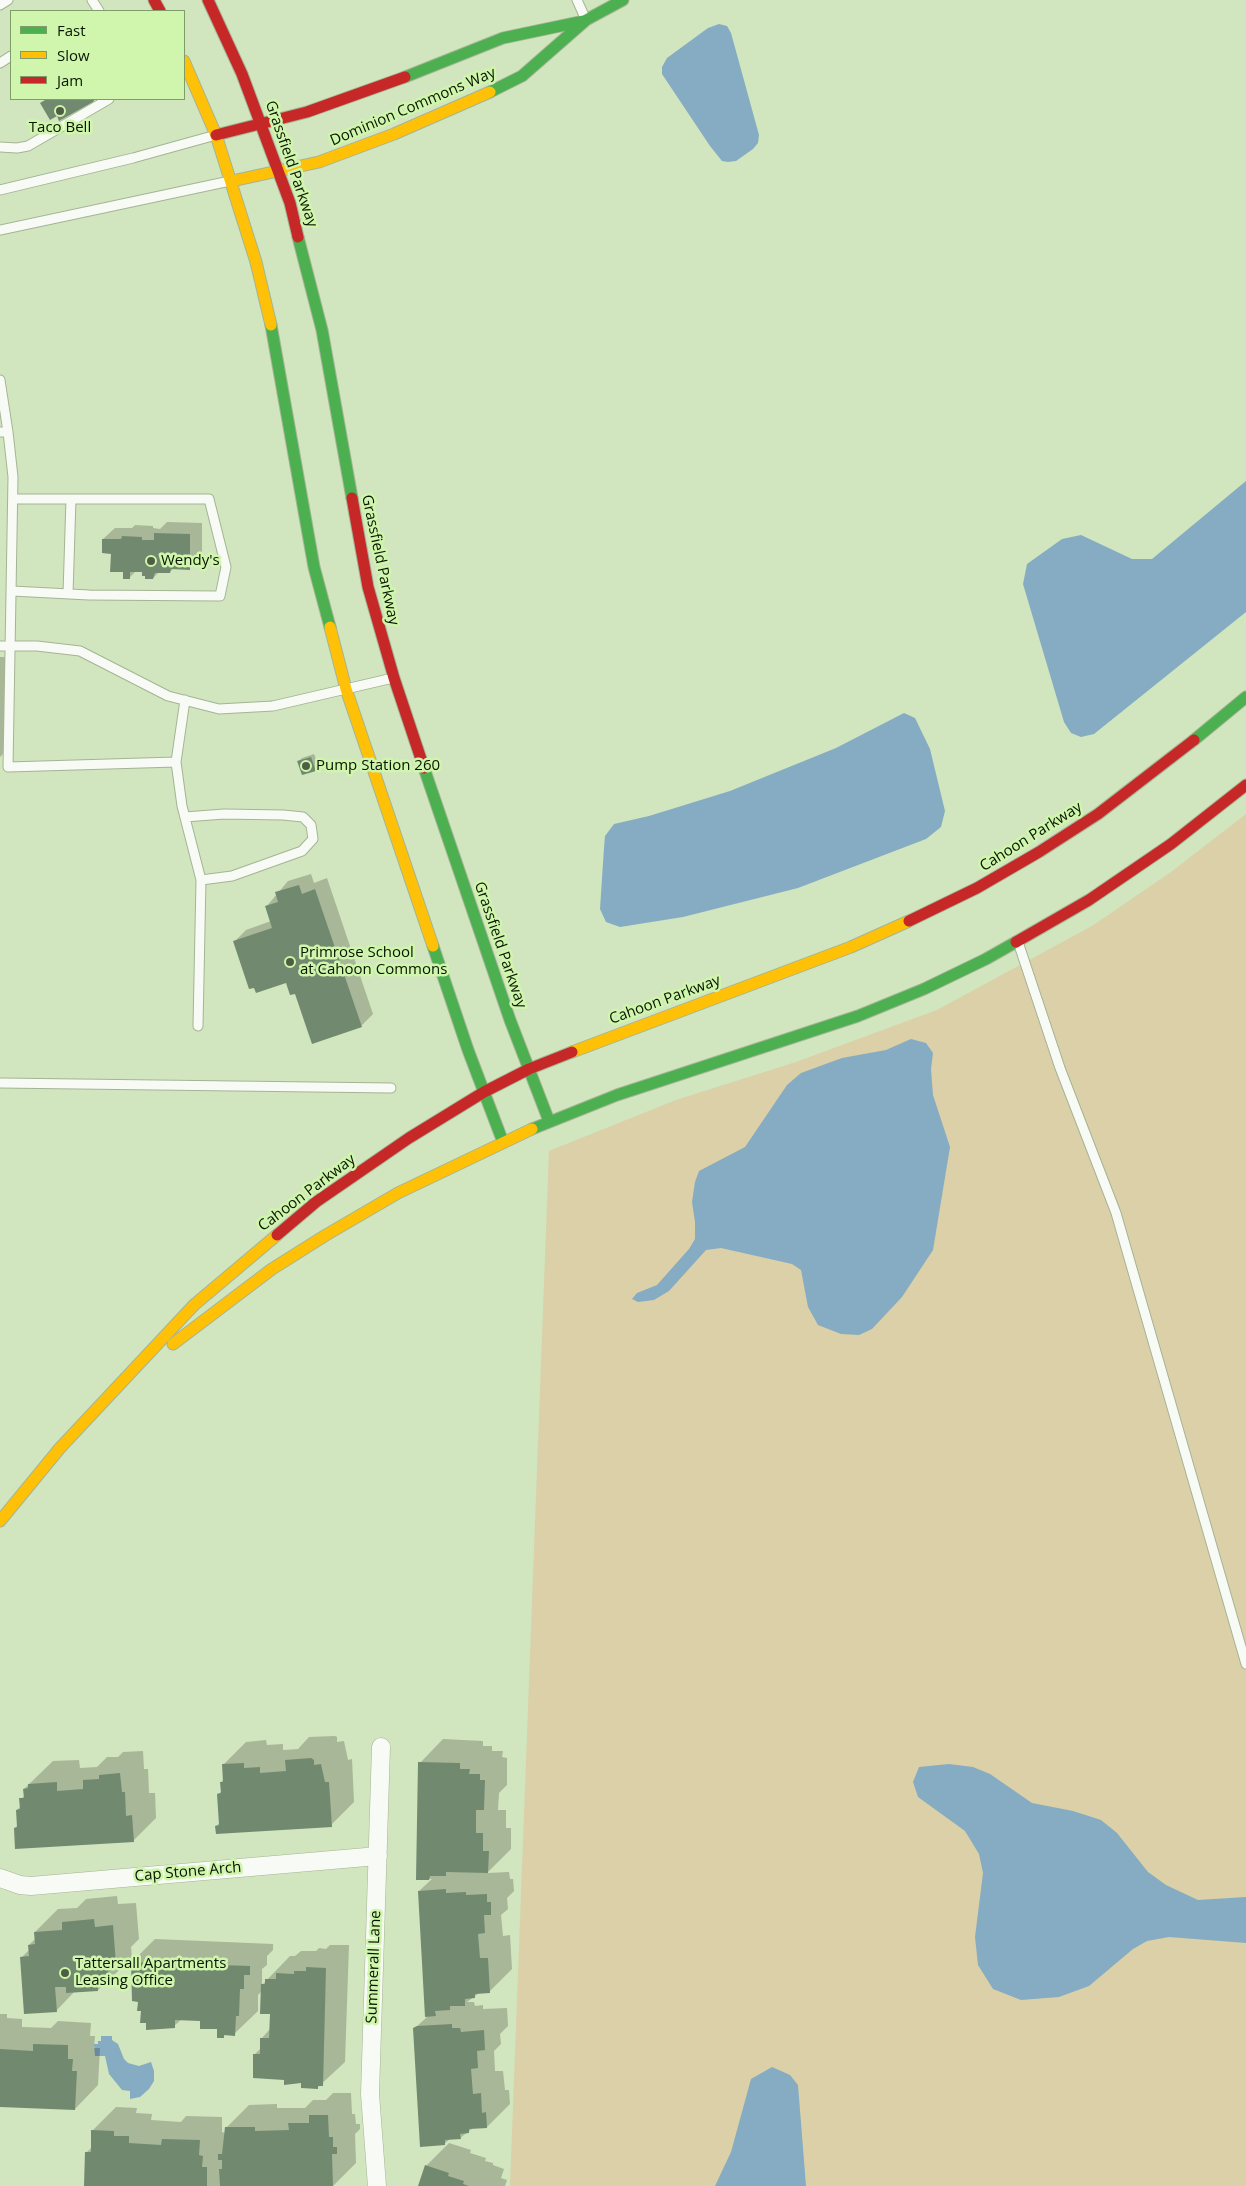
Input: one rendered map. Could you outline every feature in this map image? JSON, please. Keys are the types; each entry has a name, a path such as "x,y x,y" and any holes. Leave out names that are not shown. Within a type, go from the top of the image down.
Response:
{"street":[{"name":"Grassfield Parkway","path":"208,0 242,74 262,125 279,170 302,244 318,311 368,587 394,678 510,1020 549,1121"},
{"name":"Dominion Commons Way","path":"232,181 319,162 459,107 522,76 586,20 623,0"},
{"name":"Dominion Commons Way","path":"216,135 262,125 307,112 503,38 586,20"},
{"path":"185,63 216,135 248,230 267,306 314,567 346,689 484,1092 503,1142"},
{"name":"Cahoon Parkway","path":"0,1521 60,1448 194,1304 316,1202 409,1138 484,1092 529,1070 638,1025 850,947 915,919 970,892 1039,852 1098,814 1156,771 1246,697"},
{"name":"Cahoon Parkway","path":"126,1379 272,1269 398,1193 549,1121 657,1081 858,1016 955,974 1018,942 1089,900 1170,844 1246,785"},
{"name":"Summerall Lane","path":"377,2186 370,2094 381,1747"},
{"name":"Cap Stone Arch","path":"0,1878 20,1885 31,1886 378,1856"}],"lane":[{"path":"0,5 8,0"},
{"path":"577,0 586,20"},
{"path":"0,147 17,148 28,146 107,100"},
{"path":"0,190 133,158 216,135"},
{"path":"0,230 232,181"},
{"path":"0,380 4,432 13,477 12,646 8,767 176,762"},
{"path":"12,591 68,594 220,596 226,567 209,499 13,498"},
{"path":"68,594 71,498"},
{"path":"0,646 37,646 80,651 168,696 219,710 273,706 394,678"},
{"path":"185,700 176,762 185,817 201,880 198,1026"},
{"path":"185,817 224,814 282,815 303,817 311,825 313,839 302,851 232,876 201,880"},
{"path":"1018,942 1060,1068 1116,1213 1246,1664"},
{"path":"0,1083 391,1088"}],"shaded area":[{"path":"1246,814 1246,2186 510,2186 549,1151 676,1100 796,1062 937,1010 1092,926 1171,872"}],"water":[{"path":"719,24 727,26 731,33 759,135 758,143 753,149 736,161 728,162 722,161 710,146 662,74 662,67 667,58 708,28"},
{"path":"1246,481 1246,612 1094,734 1081,737 1071,733 1064,722 1023,584 1027,564 1062,539 1081,535 1132,559 1152,559"},
{"path":"904,713 915,718 930,749 945,811 941,827 926,839 798,888 683,917 620,927 606,922 600,909 604,848 605,836 614,824 649,816 730,791 836,748"},
{"path":"911,1039 926,1043 933,1053 931,1069 933,1095 950,1147 933,1250 902,1297 872,1329 859,1335 841,1334 818,1325 808,1307 801,1270 792,1264 721,1248 706,1250 669,1291 654,1300 638,1302 632,1299 637,1293 657,1285 689,1249 695,1239 692,1202 699,1171 745,1147 787,1085 801,1073 842,1058 886,1050"},
{"path":"949,1764 973,1767 990,1774 1032,1803 1073,1811 1101,1820 1117,1833 1148,1872 1166,1885 1198,1900 1246,1897 1246,1943 1169,1937 1147,1941 1133,1949 1089,1986 1059,1997 1021,2000 993,1989 978,1965 975,1937 983,1873 979,1854 965,1831 918,1797 913,1782 919,1767"},
{"path":"101,2036 112,2036 112,2040 118,2044 124,2059 128,2063 139,2066 151,2062 154,2071 154,2081 149,2089 140,2097 130,2099 130,2091 122,2090 109,2074 105,2056 95,2056 94,2044 98,2044 98,2041 101,2041"},
{"path":"772,2067 790,2075 798,2085 806,2186 715,2186 731,2152 751,2079"}],"building":[{"name":"Taco Bell","path":"45,100 94,100 59,121 57,116 50,120 40,103"},
{"name":"Wendy's","path":"154,533 190,534 190,570 171,569 170,573 155,573 153,579 145,579 145,576 142,576 142,572 130,572 130,579 123,579 123,572 110,572 111,554 102,553 102,539 121,539 122,536 154,540"},
{"name":"Pump Station 260","path":"311,757 316,771 302,775 297,761"},
{"name":"Primrose School at Cahoon Commons","path":"299,885 302,894 315,889 362,1027 312,1044 295,994 290,995 286,983 256,993 254,988 249,989 233,941 272,928 265,906 278,902 275,892"},
{"path":"311,1758 314,1760 314,1765 321,1764 325,1782 329,1782 332,1827 216,1834 215,1826 219,1825 217,1794 221,1793 220,1782 223,1782 222,1764 244,1763 244,1768 260,1767 260,1773 286,1771 285,1760"},
{"path":"418,1762 460,1763 460,1769 470,1769 469,1774 480,1774 480,1780 485,1780 484,1810 476,1810 476,1833 483,1833 483,1851 489,1851 488,1873 446,1872 446,1876 430,1876 429,1880 416,1880"},
{"path":"120,1773 122,1792 125,1792 126,1816 132,1815 134,1842 15,1849 14,1828 17,1827 16,1810 20,1809 19,1798 24,1798 23,1789 28,1788 28,1784 57,1782 57,1791 83,1789 83,1780 99,1779 99,1775"},
{"path":"446,1889 446,1893 466,1892 466,1895 487,1894 487,1902 491,1902 491,1915 484,1915 485,1933 478,1934 480,1958 488,1958 490,1993 475,1994 475,1998 465,1999 465,2006 450,2006 450,2010 435,2011 436,2016 425,2017 418,1891"},
{"name":"Tattersall Apartments Leasing Office","path":"94,1919 95,1927 113,1925 116,1964 108,1964 109,1982 98,1983 98,1991 66,1993 66,1987 55,1987 57,2012 24,2014 20,1957 29,1956 28,1945 35,1944 34,1932 62,1930 62,1922"},
{"path":"131,1962 250,1966 250,1975 244,1975 244,1989 240,1989 239,2016 236,2016 235,2036 224,2035 224,2038 217,2038 217,2029 200,2029 200,2021 175,2020 175,2028 146,2030 146,2023 140,2023 141,2011 137,2011 138,2002 132,2001"},
{"path":"306,1967 326,1968 323,2086 318,2086 318,2089 301,2088 301,2083 284,2085 284,2080 253,2078 253,2054 260,2054 260,2038 269,2038 270,2014 260,2014 261,1984 265,1984 265,1979 276,1979 276,1973 294,1974 294,1971 306,1971"},
{"path":"452,2024 452,2028 460,2028 461,2032 484,2030 485,2050 477,2051 478,2068 471,2069 473,2094 481,2093 482,2113 486,2112 487,2128 469,2129 469,2133 460,2134 461,2139 445,2140 445,2145 420,2147 413,2028 417,2026"},
{"path":"33,2044 68,2045 68,2059 73,2059 72,2071 77,2071 75,2110 0,2107 0,2049 33,2051"},
{"path":"309,2115 328,2115 329,2137 333,2137 333,2147 337,2147 337,2154 332,2154 333,2186 220,2186 219,2169 222,2169 222,2160 218,2160 218,2154 222,2154 225,2127 255,2127 255,2131 289,2130 288,2123 309,2123"},
{"path":"91,2130 114,2131 114,2136 129,2136 129,2143 161,2145 162,2139 200,2140 199,2155 203,2156 202,2167 207,2167 207,2186 84,2186 85,2152 91,2152"},
{"path":"425,2165 449,2173 448,2176 464,2181 463,2184 469,2186 418,2186"}],"traffic: fast":[{"path":"490,92 522,76 586,20 623,0"},
{"path":"405,77 503,38 584,21"},
{"path":"298,237 322,330 352,498"},
{"path":"271,325 314,567 330,627"},
{"path":"1194,740 1246,697"},
{"path":"424,768 510,1020 549,1121"},
{"path":"532,1129 617,1095 858,1016 924,989 1016,942"},
{"path":"433,946 468,1050 503,1142"}],"traffic: slow":[{"path":"185,63 216,135 256,262 271,325"},
{"path":"232,181 319,162 394,134 490,92"},
{"path":"330,627 346,689 433,946"},
{"path":"572,1052 851,947 909,921"},
{"path":"173,1344 272,1269 326,1235 398,1193 532,1129"},
{"path":"0,1521 60,1448 194,1305 277,1235"}],"traffic: jam":[{"path":"154,0 159,10"},
{"path":"208,0 242,74 290,203 298,237"},
{"path":"216,135 307,112 405,77"},
{"path":"352,498 368,587 394,678 424,768"},
{"path":"909,921 977,888 1039,852 1098,814 1194,740"},
{"path":"1016,942 1089,900 1171,844 1246,785"},
{"path":"277,1235 316,1202 409,1138 484,1092 529,1069 572,1052"}],"place":[{"name":"Taco Bell","path":"60,111"},
{"name":"Wendy's","path":"151,561"},
{"name":"Pump Station 260","path":"306,766"},
{"name":"Primrose School at Cahoon Commons","path":"290,962"},
{"name":"Tattersall Apartments Leasing Office","path":"65,1973"}]}
